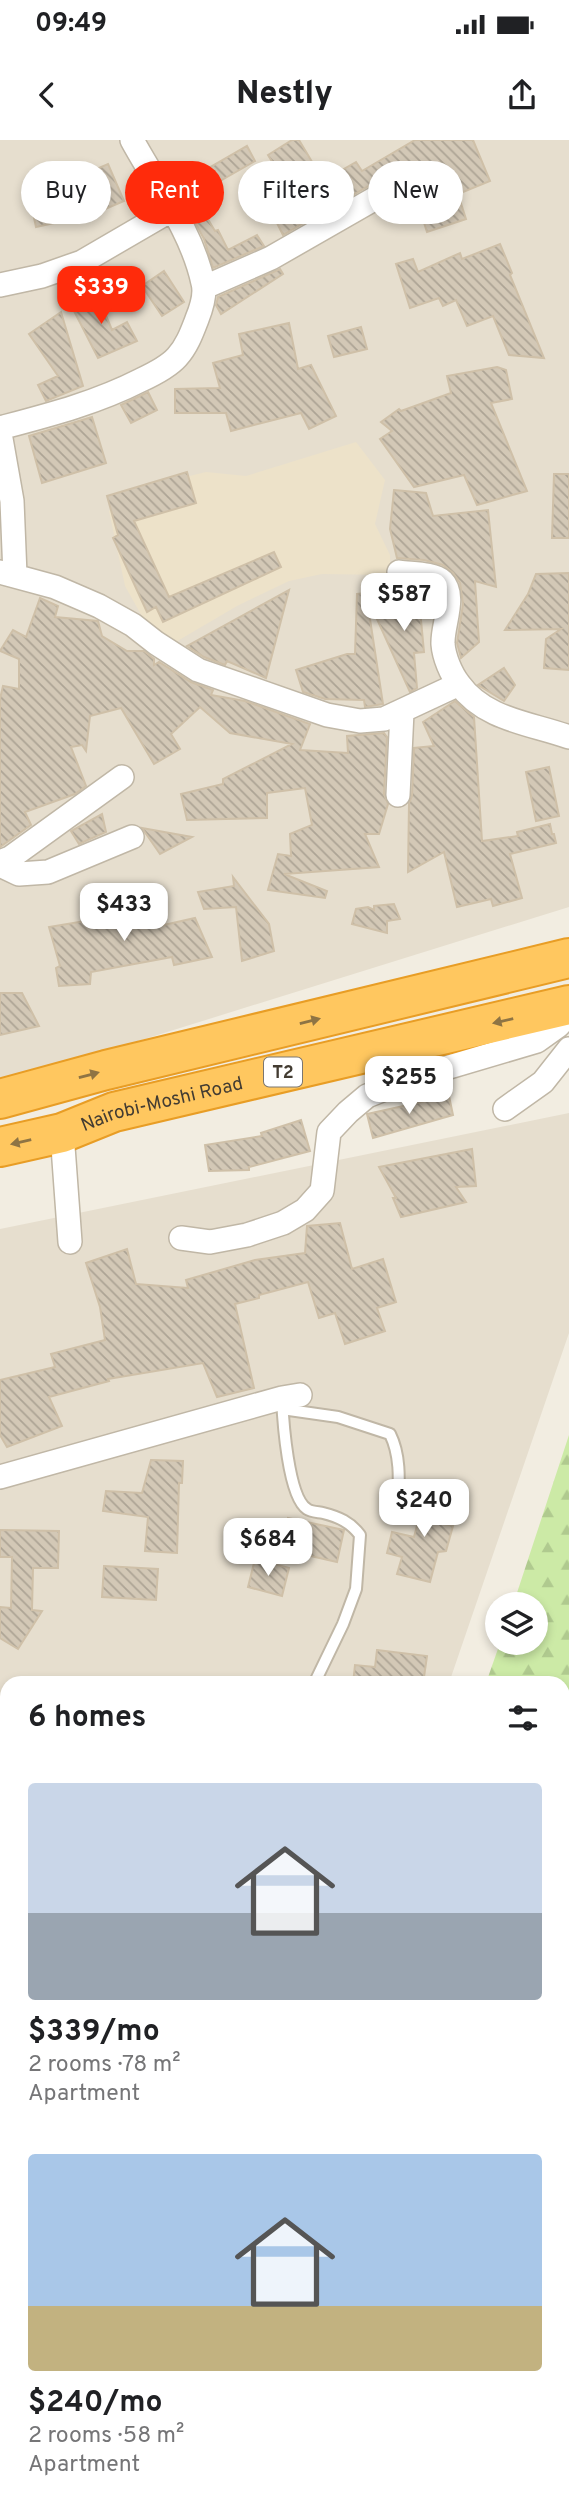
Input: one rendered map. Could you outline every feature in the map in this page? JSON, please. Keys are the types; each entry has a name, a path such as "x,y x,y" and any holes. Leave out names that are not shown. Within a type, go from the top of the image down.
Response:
{"highway":[{"name":"T2","path":"0,1099 106,1070 569,958"},
{"name":"Nairobi-Moshi Road","path":"0,1147 62,1133 114,1112 569,1005"}],"street":[{"path":"132,140 144,161"},
{"path":"205,287 271,258 368,203"},
{"path":"0,285 43,276 82,262 147,224"},
{"path":"180,224 205,287 201,312 189,340 177,358 158,372 97,400 0,431 12,501 8,574 55,587 99,606 134,625 198,670 327,715 360,721 384,719 459,684"},
{"path":"400,572 434,577 441,580 448,592 443,645 448,663 459,684 486,709 522,724 569,737"},
{"path":"398,795 402,712"},
{"path":"0,864 122,777"},
{"path":"0,864 19,874 48,872 132,837"},
{"path":"181,1238 210,1242 247,1235 284,1223 305,1210 322,1191 330,1132 348,1112 368,1096 412,1078 537,1041 569,1014"},
{"path":"505,1109 543,1082 569,1049"},
{"path":"62,1133 70,1242"},
{"path":"0,1477 288,1401"}],"lane":[{"path":"318,1676 343,1624 356,1589 360,1535 345,1520 307,1509 299,1500 292,1483 283,1430 288,1401 390,1434 396,1445 398,1506"}],"shaded area":[{"path":"0,140 569,140 569,907 0,1084"},
{"path":"356,442 385,480 375,524 390,555 390,575 322,574 289,581 237,606 174,643 148,627 125,586 109,511 173,480 206,472 246,476"},
{"path":"569,1113 569,1333 451,1676 0,1676 0,1229"}],"green space":[{"path":"569,1435 569,1676 488,1676 496,1655 548,1655 548,1592 517,1592"}],"building":[{"path":"292,140 299,140 311,161 272,161 268,155"},
{"path":"415,140 473,140 490,181 463,192 463,161 379,161"},
{"path":"247,146 255,161 238,161 238,171 224,179 224,161 221,161"},
{"path":"356,162 362,171 368,167 368,186 354,194 354,163"},
{"path":"111,171 124,201 111,207"},
{"path":"196,224 211,224 215,231 218,230 228,250 257,235 264,246 213,268 204,239"},
{"path":"278,224 302,224 283,235"},
{"path":"424,224 451,224 427,232"},
{"path":"500,244 544,358 509,355 493,316 467,326 456,300 443,306 439,298 410,308 396,264 413,259 418,272 460,253 462,259"},
{"path":"280,269 283,274 221,314 216,305 218,297"},
{"path":"164,271 184,302 162,316 142,286"},
{"path":"95,289 112,330 127,322 137,341 98,358 71,305"},
{"path":"61,312 83,386 46,401 38,385 58,376 29,334"},
{"path":"289,323 298,369 311,365 336,416 309,429 301,413 231,431 226,413 175,413 175,389 220,388 213,363 243,355 239,334"},
{"path":"361,327 367,349 334,357 328,336"},
{"path":"497,367 506,370 512,399 491,403 527,491 477,505 464,475 414,487 380,439 392,431 381,422 399,409 401,411 451,393 447,376"},
{"path":"148,392 157,410 131,423 121,405"},
{"path":"92,417 106,463 42,483 29,436"},
{"path":"187,472 196,503 134,521 169,597 274,552 281,567 163,622 156,607 147,612 113,538 118,535 107,496"},
{"path":"554,474 569,474 569,538 552,538"},
{"path":"394,490 426,493 433,516 488,510 496,587 475,581 479,642 461,658 457,643 463,604 460,583 443,565 397,558 390,529"},
{"path":"569,573 569,670 544,668 546,639 561,629 505,630 528,594 536,574"},
{"path":"403,587 418,588 424,652 414,653 417,688 410,692 372,608 402,609"},
{"path":"289,590 266,678 227,661 225,665 204,657 187,646"},
{"path":"366,593 383,704 365,707 364,700 325,699 303,692 296,670 355,654 357,594"},
{"path":"40,598 58,606 55,617 98,621 102,636 127,651 144,651 154,659 154,665 159,662 191,682 213,690 211,695 245,701 310,724 300,750 348,753 347,736 384,733 387,737 384,794 388,804 379,834 365,834 379,867 284,874 327,891 325,898 268,890 278,854 291,856 290,834 312,825 305,788 267,793 267,818 187,820 181,794 223,784 223,779 292,744 230,733 200,707 171,734 180,749 154,764 121,708 90,716 86,751 82,745 71,747 86,786 75,794 25,812 31,825 0,847 0,699 3,686 19,689 19,659 0,651 13,630 26,637"},
{"path":"504,668 515,685 504,701 478,685"},
{"path":"455,701 474,717 482,841 518,836 517,832 550,824 556,843 510,854 522,898 493,906 491,899 457,907 444,852 408,872 409,803 412,796 414,748 434,746 423,722"},
{"path":"549,767 559,816 536,821 526,772"},
{"path":"102,814 106,832 79,844 71,831"},
{"path":"142,828 192,837 160,854"},
{"path":"233,877 269,924 274,951 242,961 236,907 204,909 198,892 234,886"},
{"path":"151,897 155,927 195,918 212,957 174,965 172,957 91,972 90,984 59,986 56,968 60,966 49,927 133,913 130,899"},
{"path":"394,904 400,919 387,921 387,933 352,924 356,909 368,907 374,910 374,906"},
{"path":"0,993 22,993 39,1026 0,1035"},
{"path":"449,1096 453,1115 373,1138 367,1114"},
{"path":"301,1120 310,1151 249,1167 249,1170 209,1171 205,1145 262,1136 261,1133"},
{"path":"472,1149 476,1186 456,1187 466,1202 401,1217 393,1198 396,1198 379,1167"},
{"path":"340,1223 352,1269 383,1259 396,1302 377,1308 385,1331 345,1344 335,1313 319,1318 308,1282 259,1295 259,1298 235,1304 254,1388 217,1397 203,1363 108,1379 109,1381 49,1397 62,1426 7,1447 0,1435 0,1380 55,1367 51,1354 105,1340 100,1307 86,1263 127,1249 136,1284 188,1288 186,1280 255,1260 305,1253 307,1226"},
{"path":"151,1460 183,1461 182,1483 179,1483 177,1553 145,1551 148,1517 103,1511 106,1491 142,1493"},
{"path":"427,1488 451,1495 444,1524 453,1526 446,1551 438,1552 430,1582 397,1574 402,1557 387,1553 392,1532 414,1537"},
{"path":"288,1518 344,1530 337,1562 280,1549"},
{"path":"0,1530 59,1531 58,1568 33,1568 32,1610 42,1611 18,1649 0,1638 0,1607 11,1608 12,1557 0,1557"},
{"path":"255,1559 289,1568 282,1596 248,1587"},
{"path":"104,1566 158,1569 156,1600 102,1597"},
{"path":"377,1650 427,1656 424,1676 354,1676 355,1665 375,1667"}]}
